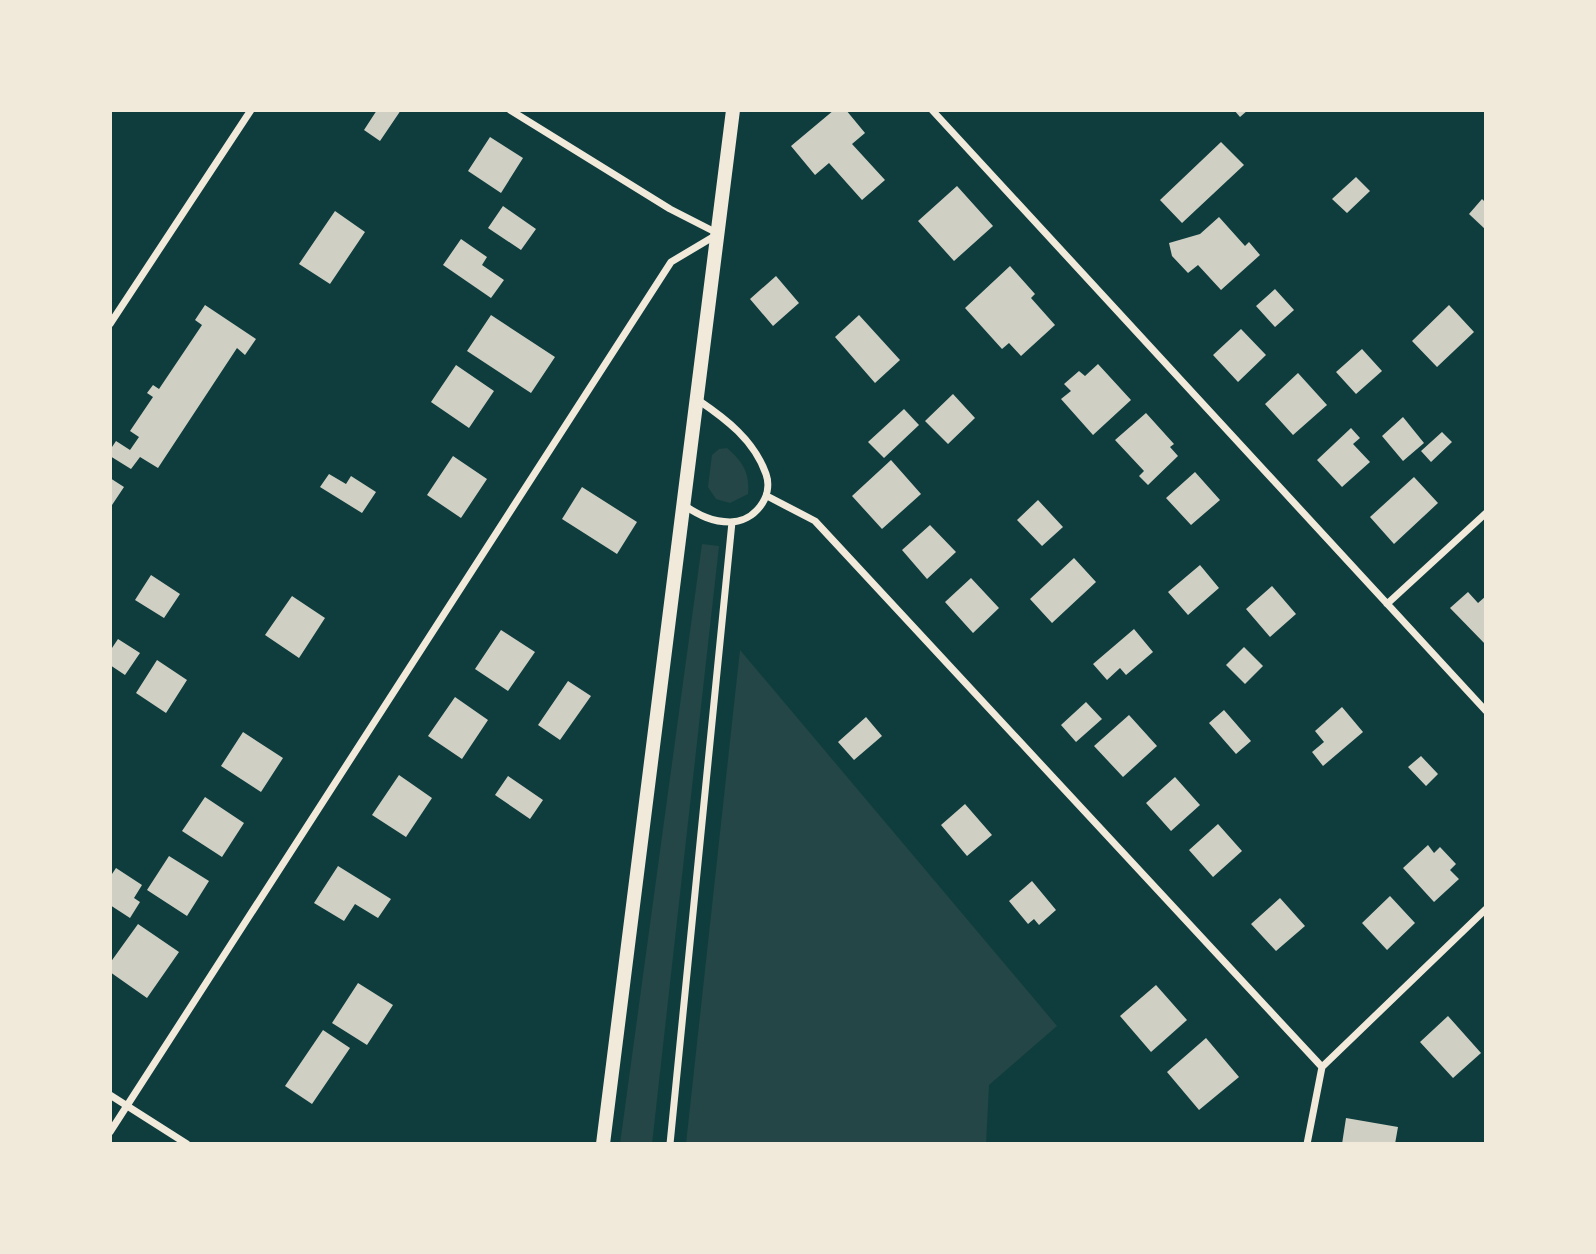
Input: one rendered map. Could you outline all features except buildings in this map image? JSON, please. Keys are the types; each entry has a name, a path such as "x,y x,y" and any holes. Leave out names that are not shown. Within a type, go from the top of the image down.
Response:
{"main road":[{"path":"603,1144 733,110"}],"street":[{"path":"110,324 251,110"},
{"path":"510,110 670,209 719,234"},
{"path":"932,110 1486,711"},
{"path":"110,1132 671,262 719,234"},
{"path":"685,506 704,518 732,522 759,509 767,496 767,477 760,459 748,442 727,420 698,400"},
{"path":"767,496 815,521 1322,1067"},
{"path":"1387,604 1486,513"},
{"path":"670,1144 732,522"},
{"path":"1307,1144 1322,1067 1486,909"},
{"path":"110,1095 187,1144"}],"shaded area":[{"path":"727,448 744,468 748,480 748,494 730,503 716,499 708,487 712,455 719,449"},
{"path":"702,544 719,546 652,1144 620,1144"},
{"path":"740,650 1057,1026 989,1085 986,1144 686,1144"}]}
